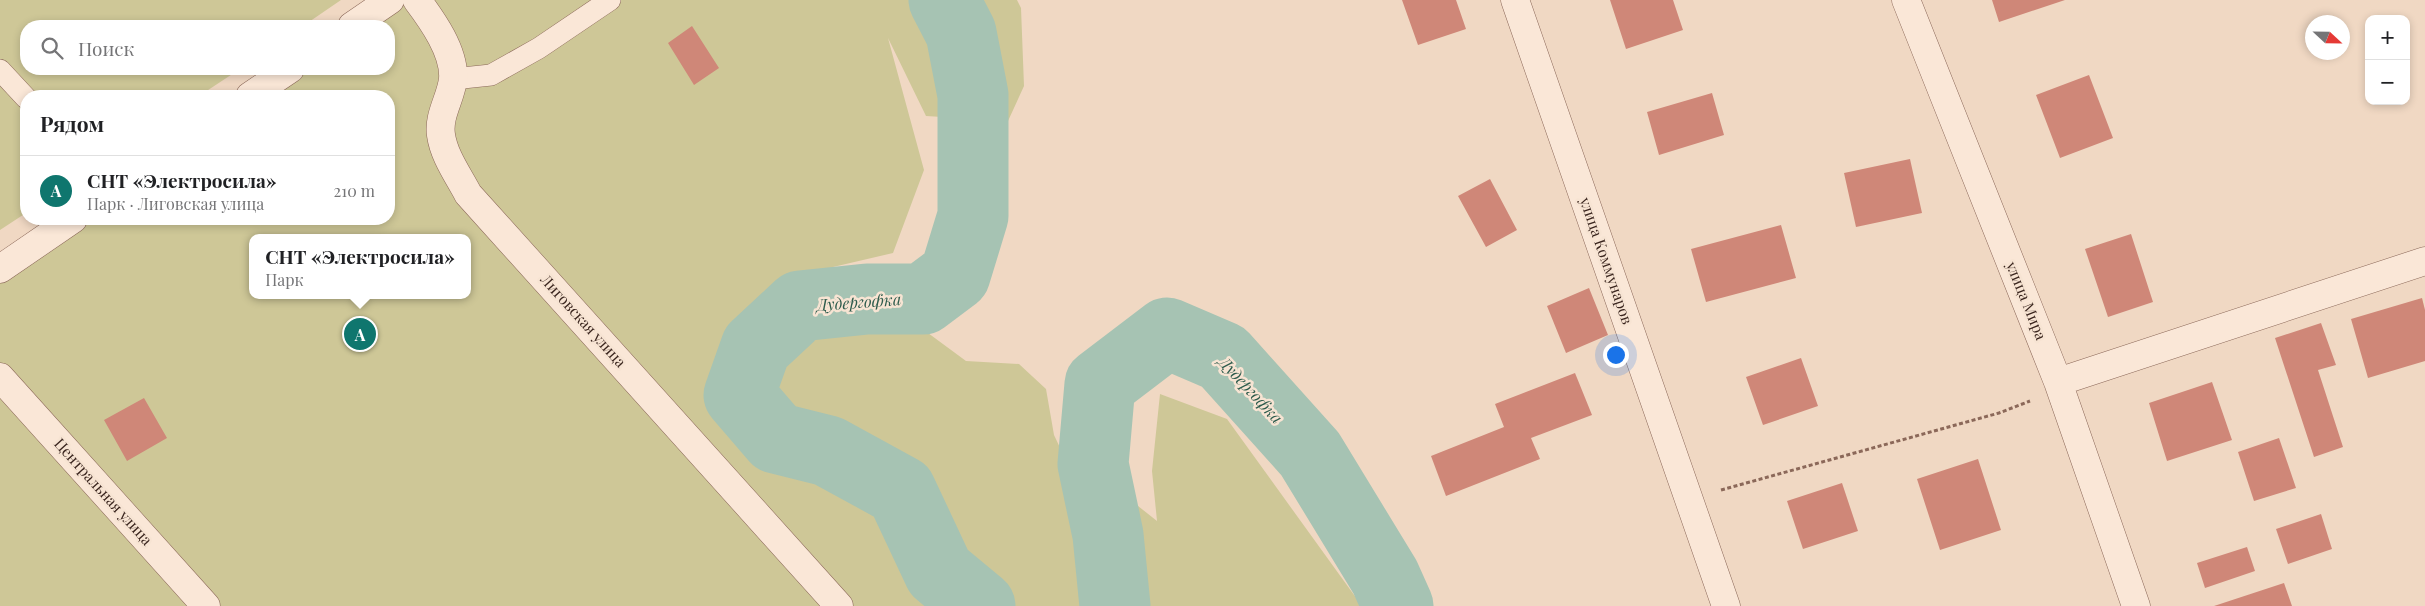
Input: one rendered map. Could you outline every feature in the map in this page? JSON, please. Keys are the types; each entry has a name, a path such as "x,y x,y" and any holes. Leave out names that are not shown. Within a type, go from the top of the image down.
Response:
{"street":[{"path":"361,20 390,0"},
{"name":"Лиговская улица","path":"417,0 426,12 449,54 453,79 444,108 440,134 447,157 468,194 839,606"},
{"name":"улица Коммунаров","path":"1515,0 1726,606"},
{"name":"улица Мира","path":"1906,0 2058,382 2136,606"},
{"path":"259,90 281,75"},
{"path":"0,269 64,225"},
{"path":"2058,382 2425,261"},
{"name":"Центральная улица","path":"0,377 206,606"}],"lane":[{"path":"453,79 491,75 539,48 610,0"},
{"path":"0,70 20,92"}],"path":[{"path":"1689,499 1999,413 2039,398 2058,382"}],"shaded area":[{"path":"0,0 341,0 312,20 20,20 20,75 231,75 208,90 20,90 20,217 0,230"},
{"path":"400,0 1017,0 1021,8 1024,86 1008,121 926,116 888,38 924,170 893,253 833,267 892,284 928,333 966,361 1019,364 1046,389 1054,435 1072,473 1114,487 1157,521 1152,471 1160,394 1227,419 1362,606 0,606 0,261 55,225 395,225 395,90 262,90 285,75 395,75 395,20 369,20"}],"building":[{"path":"1402,0 1456,0 1466,29 1418,45"},
{"path":"1610,0 1673,0 1683,30 1626,49"},
{"path":"1992,0 2065,0 1999,22"},
{"path":"692,26 719,68 694,85 668,43"},
{"path":"2089,75 2113,138 2060,158 2036,95"},
{"path":"1712,93 1724,135 1659,155 1647,112"},
{"path":"1910,159 1922,213 1856,227 1844,173"},
{"path":"1490,179 1517,230 1486,247 1458,196"},
{"path":"1781,225 1796,278 1706,302 1691,249"},
{"path":"2131,234 2153,302 2108,317 2085,249"},
{"path":"1589,288 1608,335 1566,353 1547,306"},
{"path":"2422,298 2425,310 2425,361 2368,378 2351,319"},
{"path":"2321,323 2336,365 2318,370 2343,447 2314,457 2275,338"},
{"path":"1801,358 1818,406 1763,425 1746,377"},
{"path":"1575,373 1592,415 1531,438 1540,459 1446,496 1431,456 1504,427 1495,404"},
{"path":"2212,382 2232,440 2167,461 2149,403"},
{"path":"144,398 167,438 127,461 104,420"},
{"path":"2279,438 2296,488 2254,501 2238,452"},
{"path":"1978,459 2001,530 1940,550 1917,479"},
{"path":"1842,483 1858,531 1803,549 1787,501"},
{"path":"2321,514 2332,549 2288,564 2276,529"},
{"path":"2247,547 2255,571 2205,588 2197,563"},
{"path":"2284,583 2292,606 2214,606"}],"waterway":[{"name":"Дудергофка","path":"944,0 961,33 973,95 973,216 955,275 923,299 867,299 800,306 756,347 739,395 776,438 828,451 901,491 939,572 980,606"},
{"name":"Дудергофка","path":"1115,606 1108,535 1093,464 1100,384 1167,333 1223,357 1310,454 1385,577 1398,606"}],"place":[{"name":"СНТ «Электросила»","path":"360,334"}]}
